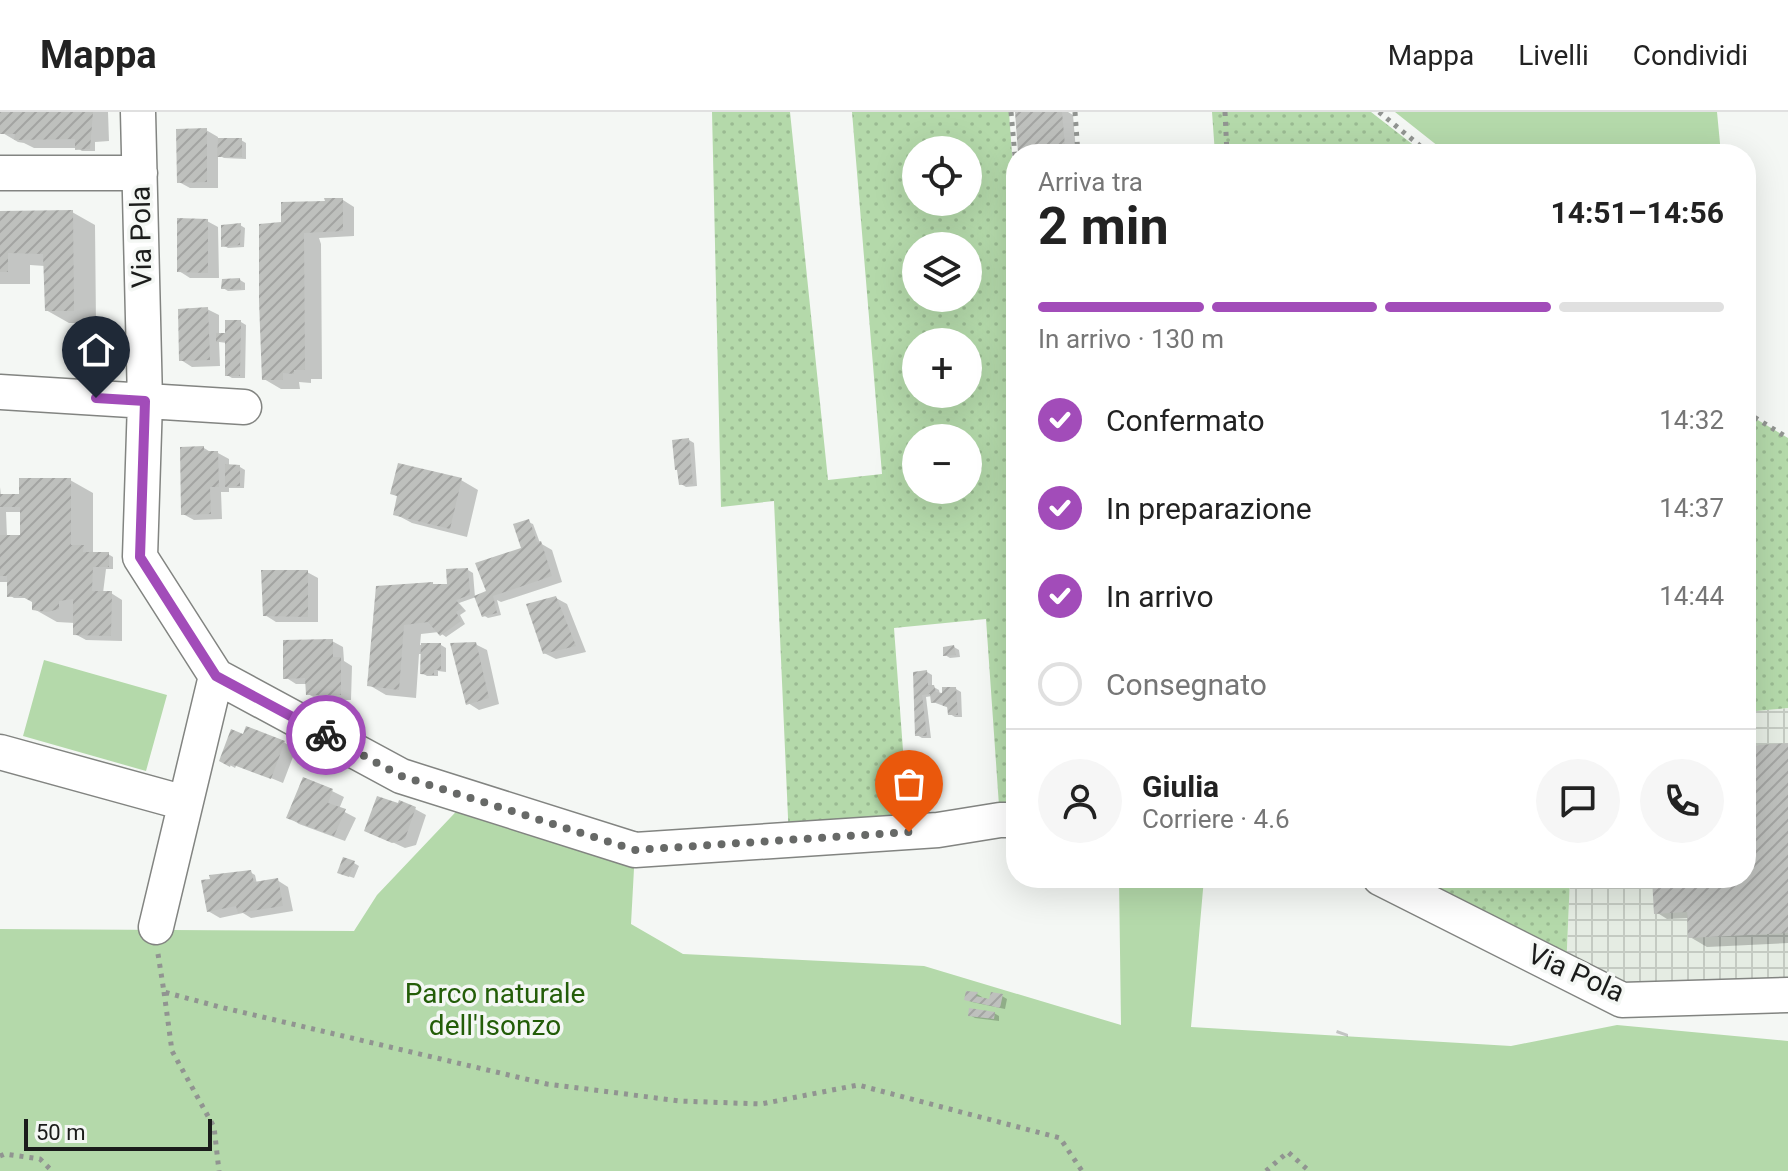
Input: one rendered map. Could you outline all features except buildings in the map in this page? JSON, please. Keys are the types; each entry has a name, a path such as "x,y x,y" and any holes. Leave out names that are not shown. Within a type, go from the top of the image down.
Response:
{"street":[{"name":"Via Pola","path":"138,112 145,401 140,557 216,676 401,776 635,850 938,830 1006,820"},
{"path":"0,173 140,173"},
{"path":"0,392 244,407"},
{"path":"156,927 216,676"},
{"path":"0,752 185,803"},
{"name":"Via Pola","path":"1400,888 1622,1000 1788,995"}],"path":[{"path":"1011,112 1014,144"},
{"path":"1075,112 1077,144"},
{"path":"1225,112 1227,144"},
{"path":"1379,112 1418,144"},
{"path":"1756,418 1788,438"},
{"path":"156,927 172,1051 214,1127 219,1171"},
{"path":"164,992 547,1084 680,1101 761,1104 858,1085 1060,1138 1082,1171"},
{"path":"1266,1171 1288,1152 1309,1171"},
{"path":"0,1156 40,1159 52,1171"}],"shaded area":[{"path":"1788,708 1788,995 1622,1000 1566,971 1570,888 1756,888 1756,711"}],"green space":[{"path":"712,112 790,112 828,480 882,474 852,112 1009,112 1011,144 1006,144 1006,820 1000,820 986,619 894,628 909,832 789,840 774,501 721,507"},
{"path":"1212,112 1371,112 1412,144 1214,144"},
{"path":"1395,112 1717,112 1720,144 1435,144"},
{"path":"1756,419 1788,438 1788,708 1756,711"},
{"path":"44,660 167,695 146,771 23,736"},
{"name":"Parco naturale dell'Isonzo","path":"469,798 635,850 631,924 683,954 924,966 1121,1025 1119,888 1203,888 1191,1027 1511,1046 1617,1025 1788,1041 1788,1171 0,1171 0,929 354,931 377,895"},
{"path":"1400,888 1570,888 1566,971"}],"way so far":[{"path":"326,735 401,776 635,850 909,832"}],"route":[{"path":"96,398 145,401 140,557 216,676 326,735"}]}
